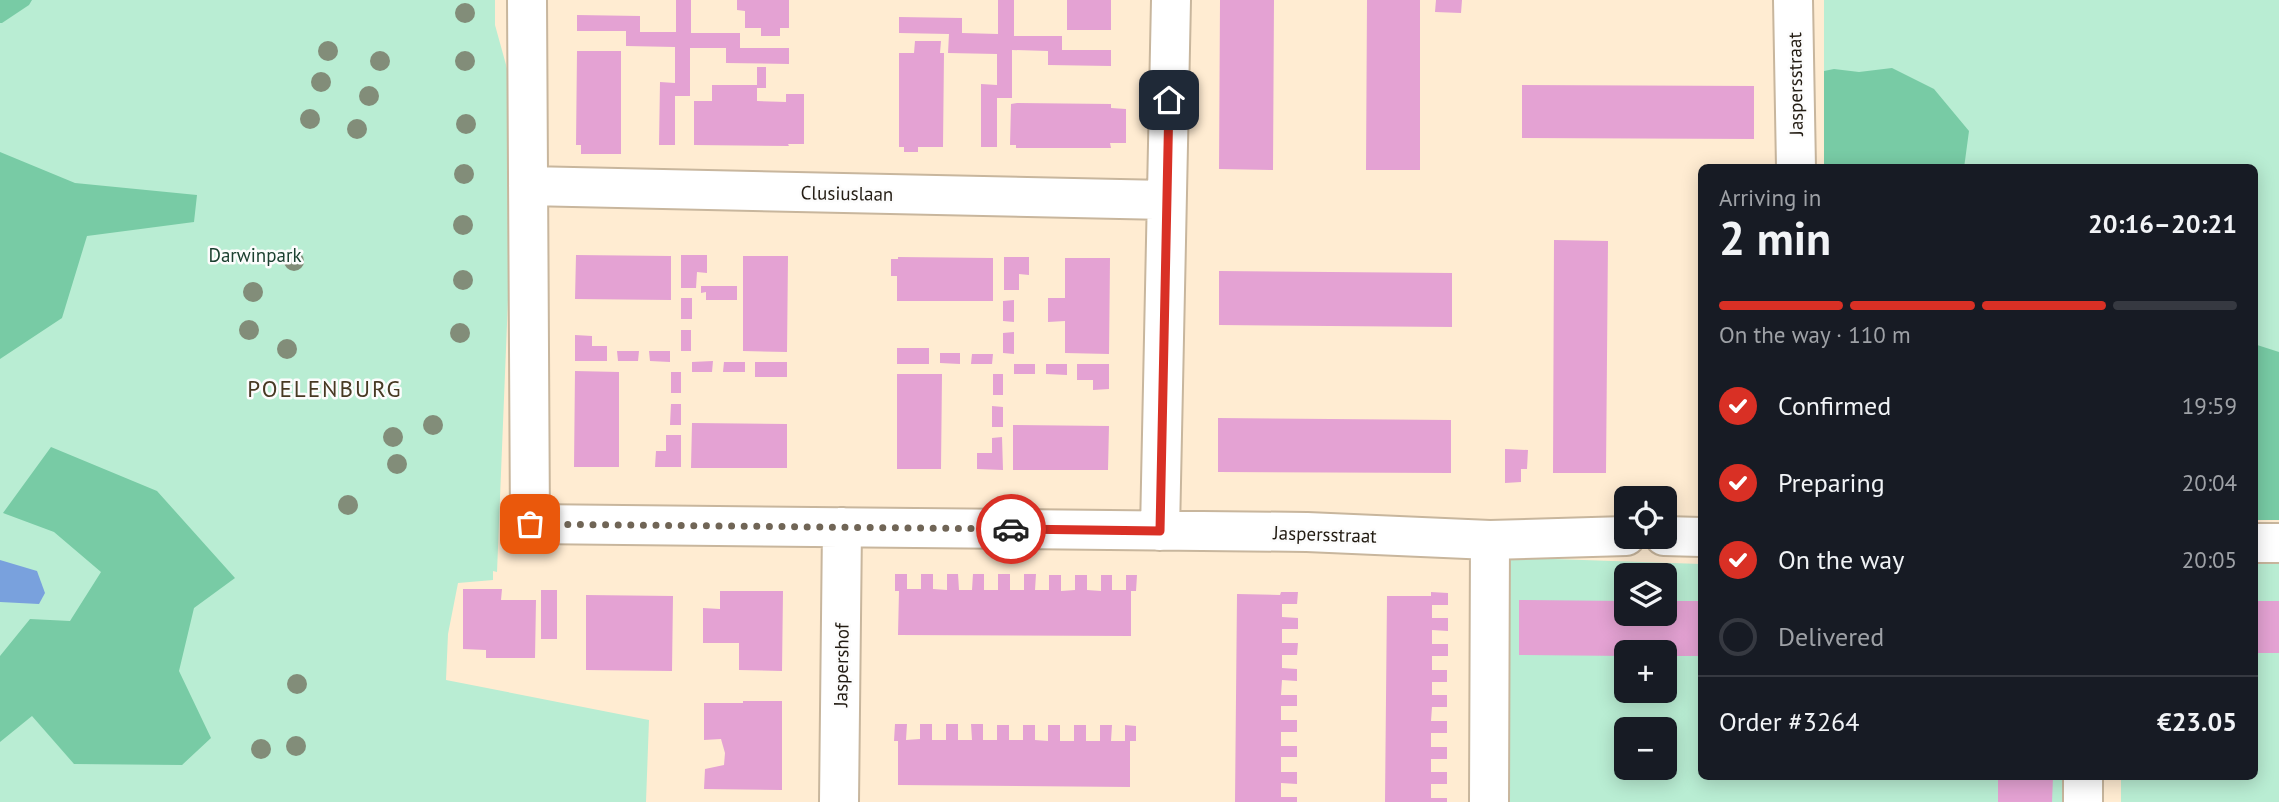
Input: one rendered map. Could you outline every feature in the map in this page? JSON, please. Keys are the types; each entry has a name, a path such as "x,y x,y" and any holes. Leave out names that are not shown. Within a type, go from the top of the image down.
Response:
{"street":[{"path":"527,0 528,186"},
{"path":"1160,531 1171,0"},
{"name":"Jaspersstraat","path":"1793,0 1796,164"},
{"name":"Clusiuslaan","path":"528,186 1166,201"},
{"name":"Jaspersstraat","path":"528,186 530,524 1307,532 1490,540 1614,536"},
{"name":"Jaspershof","path":"839,802 842,527"},
{"path":"1677,536 1698,537"},
{"path":"1489,802 1490,540"},
{"path":"2258,543 2279,543"},
{"path":"2083,780 2083,802"}],"green space":[{"name":"Darwinpark","path":"0,0 495,0 495,25 516,101 497,572 493,571 493,580 458,583 448,634 446,680 649,720 646,802 0,802"},
{"path":"0,0 32,0 29,5 0,23"},
{"path":"1824,0 2279,0 2279,520 2258,520 2258,164 1824,164"},
{"path":"1892,68 1934,89 1969,131 1965,164 1824,164 1824,71 1834,69 1859,72"},
{"path":"0,152 75,183 197,195 194,222 87,236 62,318 0,359"},
{"path":"2258,345 2279,352 2279,520 2258,520"},
{"path":"51,447 157,491 235,578 194,608 179,671 211,738 182,765 74,764 32,716 0,742 0,656 30,619 70,621 101,572 54,532 3,513"},
{"path":"1491,557 1671,563 1614,563 1614,626 1677,626 1677,563 1698,564 1698,780 2076,780 2076,802 1491,802"},
{"path":"2258,561 2279,561 2279,802 2121,802 2121,780 2258,780"}],"water":[{"path":"0,560 37,571 45,593 39,604 0,602"}],"building":[{"path":"676,0 691,0 691,33 740,33 740,48 789,48 789,64 726,63 726,48 690,48 690,96 675,96 675,145 659,145 660,82 675,83 675,47 626,46 626,31 577,31 577,15 640,16 640,32 676,32"},
{"path":"737,0 789,0 789,28 780,28 780,36 761,36 761,28 745,28 745,11 737,10"},
{"path":"998,0 1014,0 1014,36 1062,36 1062,50 1111,50 1111,66 1048,65 1048,51 1012,50 1012,98 997,98 997,147 981,147 981,84 997,85 997,54 948,53 949,34 899,33 899,17 962,18 962,33 998,34"},
{"path":"1067,0 1111,0 1111,30 1067,30"},
{"path":"1220,0 1274,0 1273,170 1219,169"},
{"path":"1367,0 1420,0 1420,170 1366,170"},
{"path":"1436,0 1462,0 1461,13 1435,12"},
{"path":"915,41 941,41 940,53 944,53 943,147 918,147 918,152 904,152 904,147 899,147 899,53 914,53"},
{"path":"577,51 621,51 621,154 581,154 581,145 576,145"},
{"path":"757,67 766,67 766,88 757,88 757,101 786,102 786,94 804,94 804,144 694,145 694,101 712,101 712,85 757,85"},
{"path":"1522,85 1754,86 1754,139 1522,138"},
{"path":"1011,104 1111,104 1111,108 1126,109 1126,143 1110,143 1111,148 1016,148 1016,145 1010,145"},
{"path":"1554,240 1608,241 1606,473 1553,473"},
{"path":"576,255 671,256 671,300 575,299"},
{"path":"681,255 707,255 707,273 697,272 696,288 681,288"},
{"path":"743,256 788,256 787,352 743,351"},
{"path":"1004,257 1029,257 1029,275 1019,274 1019,290 1004,290"},
{"path":"993,258 993,301 897,301 897,276 891,276 891,259"},
{"path":"1065,258 1110,258 1109,354 1065,353 1065,321 1048,322 1048,298 1065,298"},
{"path":"1219,271 1452,273 1452,327 1219,325"},
{"path":"701,286 737,286 737,300 706,300 706,292 701,293"},
{"path":"681,298 692,298 692,319 681,319"},
{"path":"1014,300 1014,322 1003,321 1003,301"},
{"path":"681,330 691,330 691,351 681,351"},
{"path":"1014,332 1014,354 1003,353 1003,333"},
{"path":"575,335 592,336 592,346 607,346 607,361 575,361"},
{"path":"897,348 929,348 929,364 897,364"},
{"path":"617,351 639,351 638,361 618,361"},
{"path":"649,351 670,351 670,362 650,361"},
{"path":"940,353 960,353 960,364 940,363"},
{"path":"972,354 993,354 992,364 971,364"},
{"path":"713,361 712,372 692,372 692,362"},
{"path":"724,362 745,362 745,372 723,372"},
{"path":"755,362 787,362 787,377 755,377"},
{"path":"1014,364 1035,364 1035,374 1014,374"},
{"path":"1046,364 1067,364 1067,375 1046,374"},
{"path":"1077,364 1109,364 1109,389 1093,390 1093,380 1077,380"},
{"path":"575,371 619,372 619,467 574,467"},
{"path":"671,372 681,372 681,393 671,393"},
{"path":"897,374 942,374 941,469 897,469"},
{"path":"993,374 1003,374 1003,395 993,395"},
{"path":"671,404 681,404 681,425 670,425"},
{"path":"992,406 1003,407 1003,427 992,427"},
{"path":"1218,418 1451,420 1451,473 1218,472"},
{"path":"692,423 787,424 787,468 691,468"},
{"path":"1013,425 1109,426 1108,470 1013,470"},
{"path":"666,435 681,435 681,467 655,467 656,451 666,451"},
{"path":"1002,437 1003,470 977,469 977,453 992,453 992,438"},
{"path":"1505,449 1528,450 1527,469 1521,469 1521,482 1505,483"},
{"path":"895,574 907,574 907,589 921,589 921,574 933,574 933,589 947,590 947,574 958,574 959,590 972,590 973,574 984,574 984,590 998,590 998,574 1010,574 1010,590 1024,590 1024,574 1036,574 1035,590 1049,590 1049,575 1061,575 1061,591 1075,590 1075,575 1087,575 1087,590 1101,591 1101,575 1112,575 1112,590 1126,590 1126,575 1137,575 1136,591 1131,591 1131,636 898,635 899,591 895,591"},
{"path":"463,589 502,589 501,600 536,600 535,658 486,658 486,650 463,649"},
{"path":"541,590 557,590 557,639 541,639"},
{"path":"720,591 783,591 782,671 739,670 739,643 703,643 703,608 720,609"},
{"path":"1281,592 1298,592 1297,604 1282,604 1282,617 1298,618 1298,629 1282,629 1282,643 1298,643 1297,655 1282,655 1282,668 1297,669 1297,681 1282,680 1281,695 1297,695 1297,706 1281,706 1281,720 1297,720 1297,732 1281,732 1281,746 1297,746 1297,757 1281,757 1281,772 1297,772 1297,784 1281,783 1281,797 1297,797 1297,802 1235,802 1237,594 1280,595"},
{"path":"1431,592 1448,593 1448,605 1432,605 1432,618 1448,618 1448,631 1432,630 1432,644 1448,644 1448,656 1432,656 1432,670 1447,670 1447,682 1432,682 1432,695 1447,695 1447,707 1432,707 1431,721 1447,721 1447,733 1431,733 1431,747 1447,747 1447,759 1431,759 1431,772 1447,772 1447,784 1431,784 1431,798 1447,798 1447,802 1385,802 1387,596 1431,596"},
{"path":"586,595 673,596 672,671 586,670"},
{"path":"1519,600 1614,601 1614,626 1677,626 1677,601 1698,601 1698,656 1677,656 1677,640 1614,640 1614,656 1519,655"},
{"path":"2258,601 2279,601 2279,653 2258,653"},
{"path":"782,701 782,790 704,789 705,769 724,765 725,753 721,739 704,740 704,703"},
{"path":"895,724 907,724 906,740 920,739 920,724 932,724 932,740 946,740 946,724 958,724 958,740 972,740 971,724 983,724 983,740 997,740 997,725 1009,725 1009,740 1023,740 1023,725 1035,725 1035,740 1048,741 1048,725 1060,725 1060,741 1074,741 1074,725 1086,725 1086,741 1100,741 1100,725 1112,725 1111,741 1125,741 1125,725 1136,726 1136,741 1130,741 1130,787 898,785 898,741 894,741"},
{"path":"1998,780 2053,780 2052,802 1998,802"}],"way so far":[{"path":"530,524 1011,529"}],"district":[{"name":"POELENBURG","path":"325,388"}],"route":[{"path":"1011,529 1160,531 1169,100"}]}
